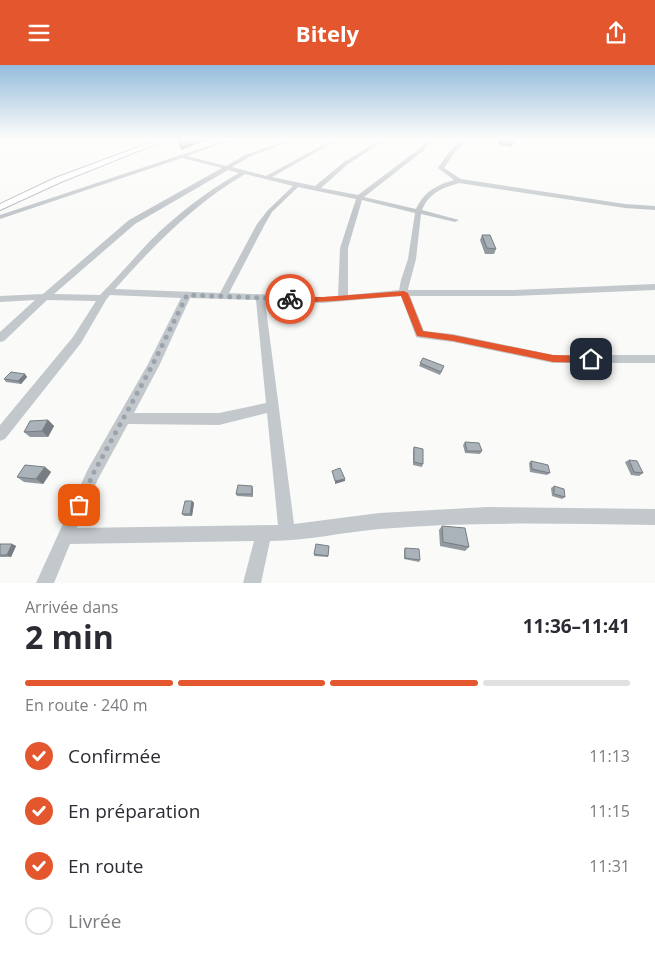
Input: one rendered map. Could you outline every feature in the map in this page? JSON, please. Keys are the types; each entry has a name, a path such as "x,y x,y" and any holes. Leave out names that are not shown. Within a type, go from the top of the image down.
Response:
{"main road":[{"path":"0,207 58,180 102,163"}],"street":[{"path":"0,217 159,163"},
{"path":"208,163 455,220"},
{"path":"0,338 132,222 200,181 235,163"},
{"path":"266,177 292,163"},
{"path":"316,189 346,163"},
{"path":"343,297 344,248 360,197 404,163"},
{"path":"444,163 441,168 459,181"},
{"path":"0,435 77,340 105,295 154,241 206,196 245,172"},
{"path":"655,208 625,206 459,181 445,183 429,191 418,212 412,259 404,287 404,293 420,334 453,338 553,359 655,359"},
{"path":"224,297 261,224 270,211 297,185"},
{"path":"0,299 105,295 187,295 323,300 404,293 514,293 655,287"},
{"path":"45,583 93,474 152,366 187,295"},
{"path":"260,298 286,533"},
{"path":"123,419 220,419 272,407"},
{"path":"66,536 286,533 379,521 487,515 655,517"},
{"path":"252,583 264,533"}],"building":[{"path":"482,235 490,235 496,249 487,248"},
{"path":"423,358 444,366 441,372 420,363"},
{"path":"11,372 25,374 18,381 4,379"},
{"path":"48,420 42,431 24,432 30,421"},
{"path":"465,442 479,443 482,451 467,451"},
{"path":"414,447 423,449 423,464 414,462"},
{"path":"629,460 637,461 643,473 634,472"},
{"path":"531,461 548,465 550,473 532,469"},
{"path":"25,465 45,467 36,479 17,477"},
{"path":"340,468 345,479 335,481 332,471"},
{"path":"238,485 252,486 252,494 236,494"},
{"path":"554,486 564,489 565,497 554,494"},
{"path":"185,501 192,501 190,514 182,514"},
{"path":"442,526 465,528 469,547 443,542"},
{"path":"0,544 12,544 7,555 0,555"},
{"path":"316,544 329,546 328,556 314,554"},
{"path":"405,548 419,549 420,560 405,558"}],"way so far":[{"path":"79,505 93,474 152,366 187,295 290,299"}],"route":[{"path":"290,299 323,300 404,293 420,334 453,338 553,359 591,359"}]}
